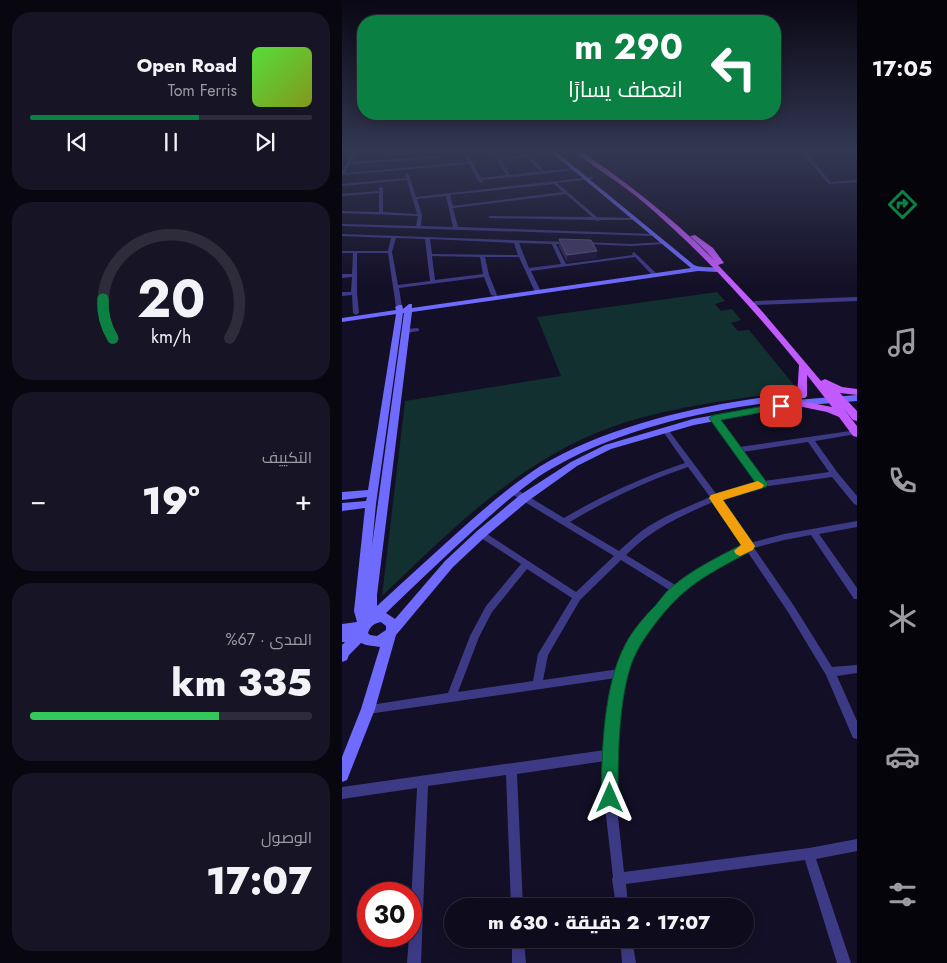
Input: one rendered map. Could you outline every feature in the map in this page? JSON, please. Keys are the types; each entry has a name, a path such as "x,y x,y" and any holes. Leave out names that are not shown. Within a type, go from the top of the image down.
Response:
{"main road":[{"path":"639,196 710,262 803,365 856,418"},
{"path":"646,196 710,250 832,394 856,433"},
{"path":"803,365 799,399 845,416"}],"street":[{"path":"381,196 381,214"},
{"path":"418,228 420,215 414,198 437,196"},
{"path":"448,196 456,229"},
{"path":"452,207 551,196"},
{"path":"570,196 598,220"},
{"path":"608,196 695,268"},
{"path":"611,196 688,257 685,260"},
{"path":"482,204 490,217 494,230"},
{"path":"342,212 420,215"},
{"path":"490,217 634,219"},
{"path":"342,225 654,235"},
{"path":"342,235 631,245 664,243"},
{"path":"394,237 390,252 395,286 412,330 366,626 366,640 374,642 384,640 449,564 481,534 524,498 574,464 608,447 665,430 799,399 832,394 856,393"},
{"path":"427,238 433,282"},
{"path":"516,242 537,290"},
{"path":"553,242 564,265"},
{"path":"631,245 635,256 653,272"},
{"path":"342,252 390,252"},
{"path":"355,252 354,293 356,313"},
{"path":"430,254 521,256"},
{"path":"482,255 486,275 494,295"},
{"path":"527,270 635,256"},
{"path":"342,315 404,309 695,268 710,262"},
{"path":"342,320 494,295 653,272 695,268 717,270"},
{"path":"342,276 354,275"},
{"path":"395,286 486,275"},
{"path":"342,294 354,293"},
{"path":"755,303 856,298"},
{"path":"366,626 360,611 372,499 404,309"},
{"path":"832,394 856,398"},
{"path":"342,656 343,652 366,626 416,576 513,491 553,463 604,438 655,423 736,404 799,399"},
{"path":"714,418 762,484"},
{"path":"665,430 749,546 830,672 856,734"},
{"path":"738,450 856,433"},
{"path":"810,440 856,502"},
{"path":"564,522 612,493 657,474 689,464"},
{"path":"537,685 543,654 577,597 636,540 652,528 682,512 715,498 762,484 834,474"},
{"path":"513,491 677,590"},
{"path":"342,496 372,499"},
{"path":"342,507 372,499"},
{"path":"621,898 610,798 610,755 622,673 631,648 654,616 677,590 749,546 784,536 856,524"},
{"path":"813,532 856,596"},
{"path":"481,534 577,597"},
{"path":"451,697 475,636 489,609 526,564"},
{"path":"342,637 382,617 390,621 392,629 368,709 342,775"},
{"path":"342,629 366,626"},
{"path":"830,672 856,669"},
{"path":"368,709 622,673"},
{"path":"342,793 610,755"},
{"path":"512,769 517,898"},
{"path":"414,963 423,782"},
{"path":"618,879 809,854 856,845"},
{"path":"809,854 844,963"},
{"path":"519,948 520,963"},
{"path":"627,948 629,963"}],"green space":[{"path":"717,292 725,301 715,304 721,311 732,309 741,320 731,323 738,331 749,330 798,390 702,404 655,414 609,428 576,442 545,459 487,500 382,596 405,401 561,376 537,317"}],"building":[{"path":"559,239 591,240 597,251 567,255"}],"slow traffic":[{"path":"740,551 749,546 715,498 758,485"}],"route":[{"path":"610,798 610,755 614,715 622,673 631,648 654,616 677,590 749,546 715,498 762,484 714,418 781,406"}]}
